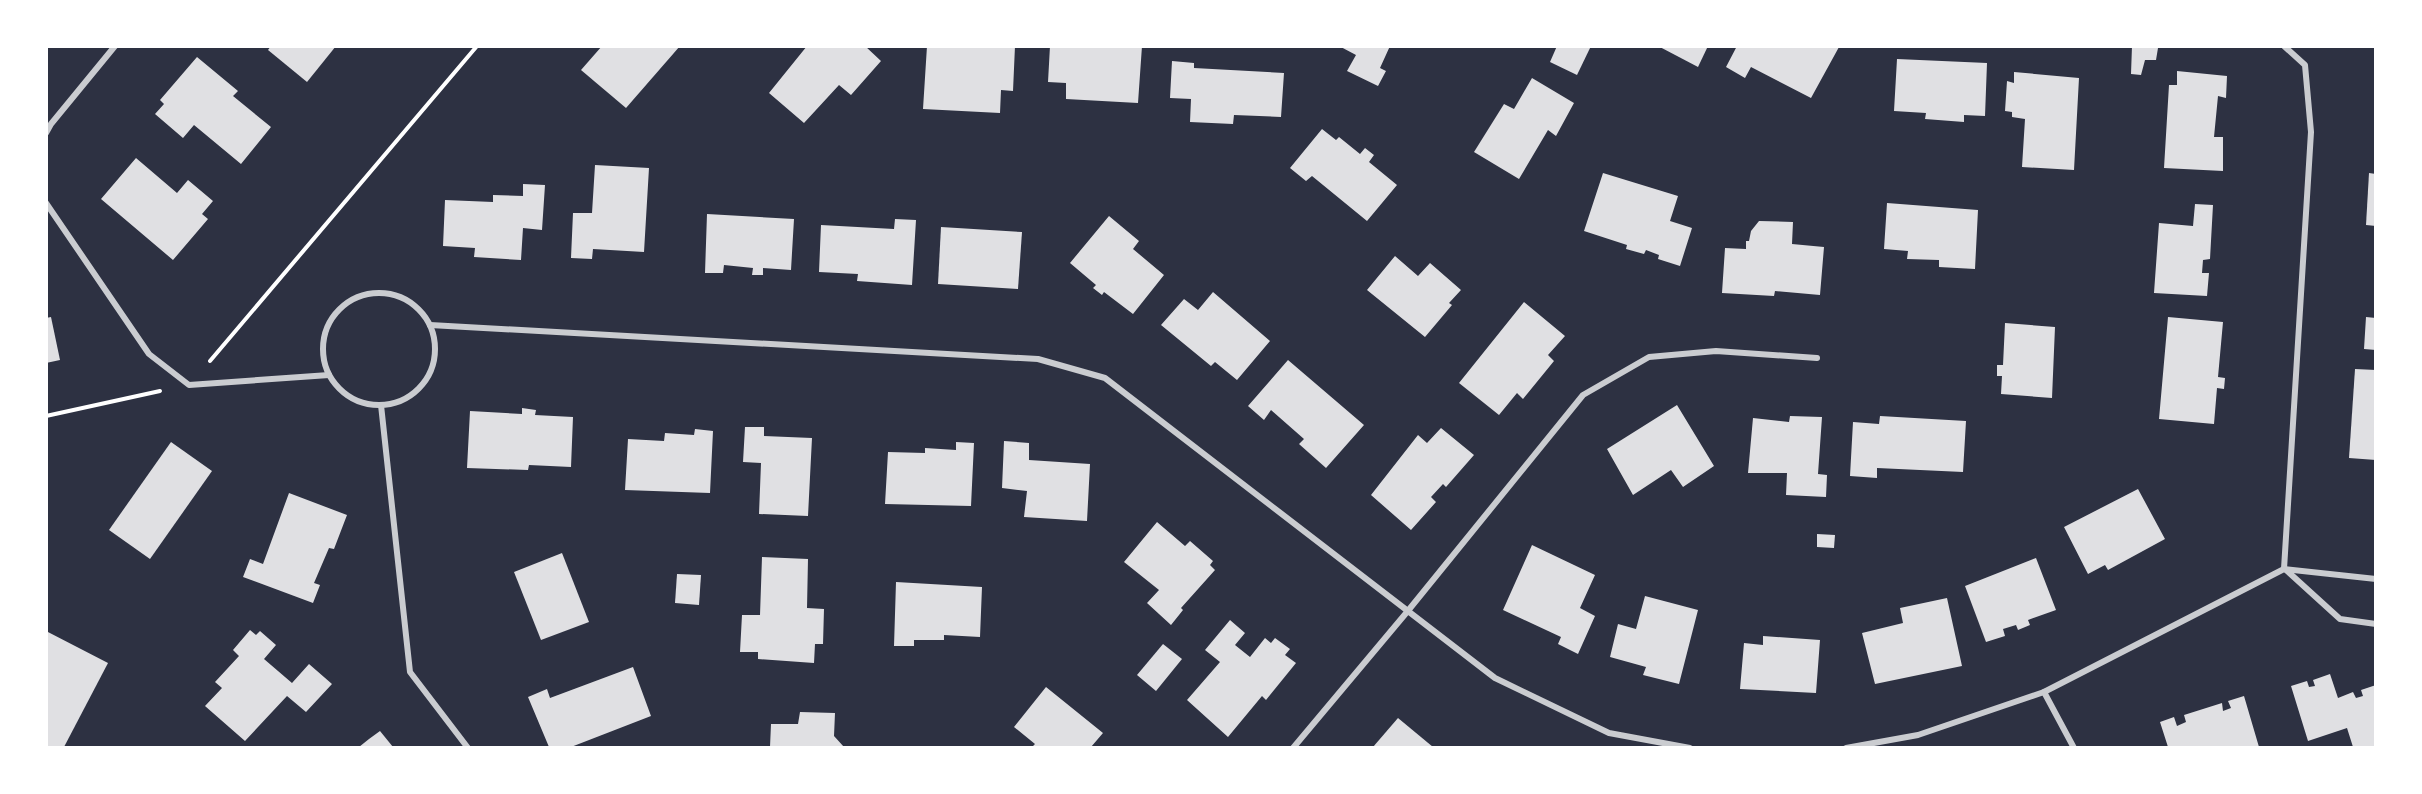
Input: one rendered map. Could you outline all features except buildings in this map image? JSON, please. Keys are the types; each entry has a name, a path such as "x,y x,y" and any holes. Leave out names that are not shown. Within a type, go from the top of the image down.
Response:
{"street":[{"path":"46,133 115,46"},
{"path":"2284,46 2305,65 2311,132 2284,569"},
{"path":"46,203 149,354 189,385 329,375"},
{"path":"370,293 388,293 406,299 420,310 430,325 435,343 434,361 427,378 415,392 399,402 381,405 364,404 350,398 338,388 329,375 323,358 323,340 329,323 339,309 353,298 370,293"},
{"path":"430,325 1038,359 1105,378 1495,678 1609,733 1690,747"},
{"path":"1293,747 1407,612 1583,395 1649,357 1716,351 1817,358"},
{"path":"381,405 410,672 468,747"},
{"path":"2284,569 2340,619 2376,624"},
{"path":"1846,747 1918,735 2044,692 2284,569 2376,579"},
{"path":"2044,692 2074,747"}],"path":[{"path":"46,416 189,385 477,46"}]}
